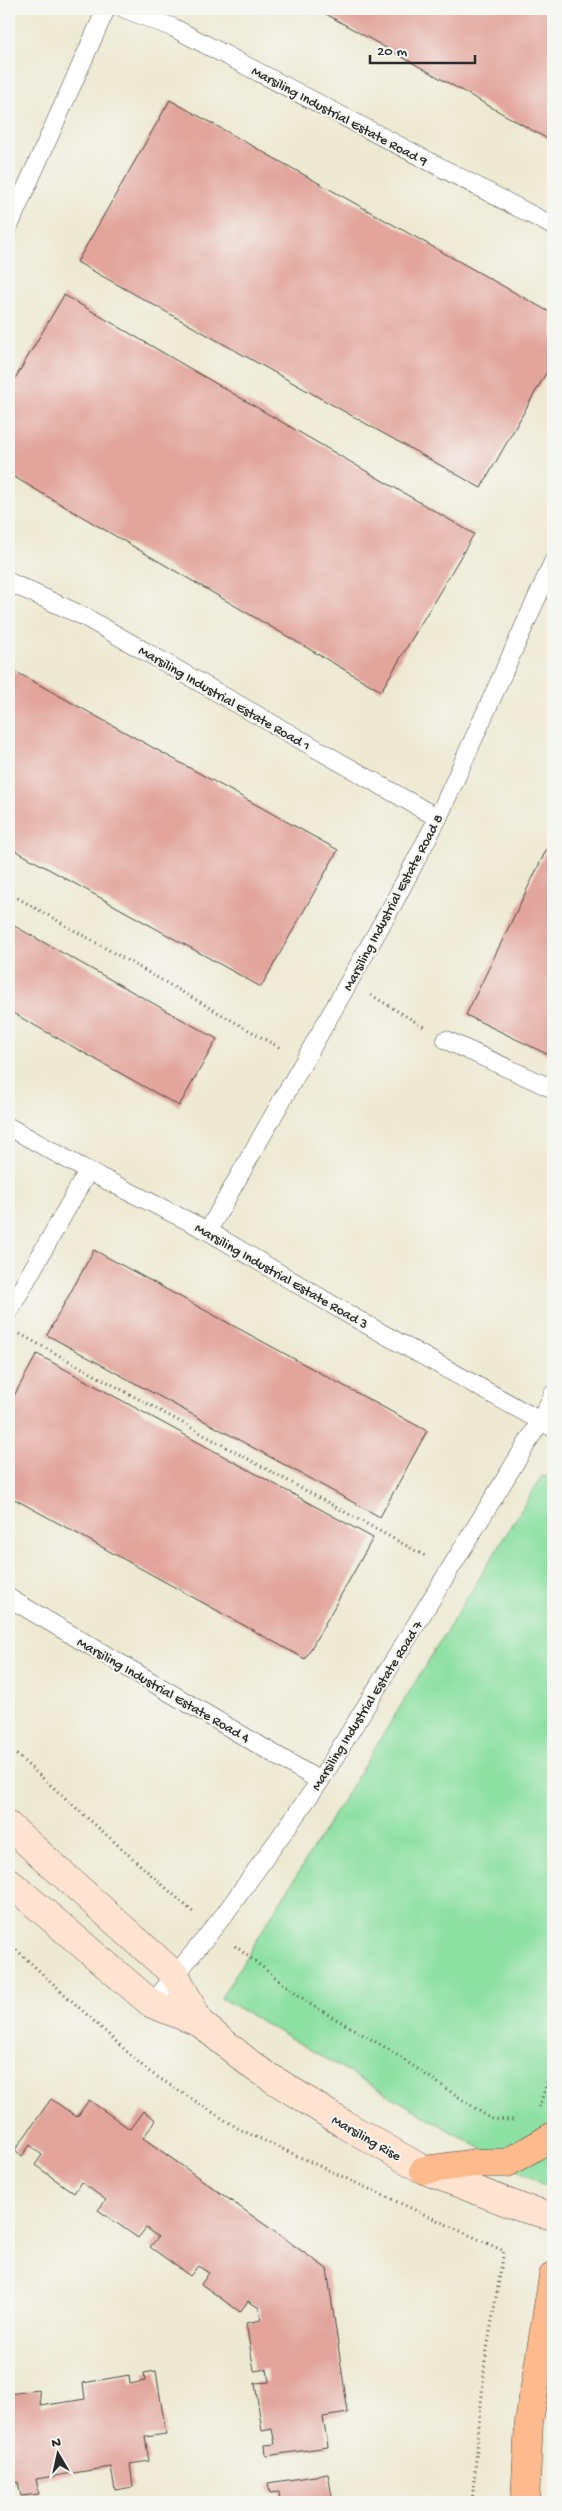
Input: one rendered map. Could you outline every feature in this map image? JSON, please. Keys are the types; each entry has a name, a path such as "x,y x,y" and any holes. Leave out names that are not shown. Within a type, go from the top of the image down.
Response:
{"main road":[{"path":"424,2170 475,2163 507,2163 553,2136"},
{"path":"525,2502 529,2422 553,2276"}],"street":[{"name":"Marsiling Rise","path":"9,1826 176,1976 200,2023"},
{"name":"Marsiling Rise","path":"9,1882 152,2004 200,2023 254,2067 344,2124 424,2170 522,2208 553,2216"}],"lane":[{"path":"9,226 106,9"},
{"name":"Marsiling Industrial Estate Road 9","path":"125,9 174,28 553,226"},
{"name":"Marsiling Industrial Estate Road 8","path":"208,1231 349,982 438,818 553,562"},
{"name":"Marsiling Industrial Estate Road 1","path":"9,582 83,616 438,818"},
{"path":"446,1040 553,1089"},
{"name":"Marsiling Industrial Estate Road 3","path":"9,1127 88,1171 208,1231 353,1317 547,1425"},
{"path":"9,1310 88,1171"},
{"name":"Marsiling Industrial Estate Road 7","path":"152,2004 213,1929 320,1781 450,1569 547,1425 553,1394"},
{"name":"Marsiling Industrial Estate Road 4","path":"9,1598 320,1781"}],"path":[{"path":"9,893 304,1062"},
{"path":"349,982 446,1040"},
{"path":"17,1332 450,1569"},
{"path":"9,1748 213,1929 310,2004 388,2049 490,2119 516,2120"},
{"path":"9,1943 148,2071 230,2123 504,2251 485,2361 472,2502"},
{"path":"537,2112 553,2066"}],"green space":[{"path":"542,1476 553,1478 553,2179 549,2188 221,1998"}],"building":[{"path":"317,9 553,9 553,142"},
{"path":"170,100 553,314 553,361 481,488 77,262"},
{"path":"64,295 474,534 381,691 9,474 9,389"},
{"path":"9,668 338,850 261,987 9,847"},
{"path":"553,836 553,1057 466,1015"},
{"path":"9,923 217,1039 179,1106 9,1011"},
{"path":"94,1250 427,1431 380,1517 47,1335"},
{"path":"37,1354 373,1538 305,1659 9,1496 9,1405"},
{"path":"51,2099 77,2117 89,2100 130,2129 143,2111 156,2120 143,2138 327,2269 348,2413 323,2417 328,2447 266,2456 265,2445 275,2444 272,2429 262,2431 255,2383 269,2382 267,2369 254,2371 246,2323 261,2320 259,2308 248,2301 240,2312 201,2284 209,2273 198,2266 190,2276 150,2247 158,2237 146,2228 138,2238 98,2210 106,2200 81,2182 74,2193 35,2165 42,2155 30,2145 22,2156 15,2150"},
{"path":"156,2371 166,2434 145,2437 149,2461 130,2464 133,2487 115,2490 111,2467 36,2479 39,2494 21,2496 18,2482 9,2484 9,2394 39,2390 41,2406 85,2399 83,2383 129,2375 130,2384 145,2381 144,2373"},
{"path":"328,2474 333,2502 280,2502 279,2492 270,2493 268,2483"}]}
